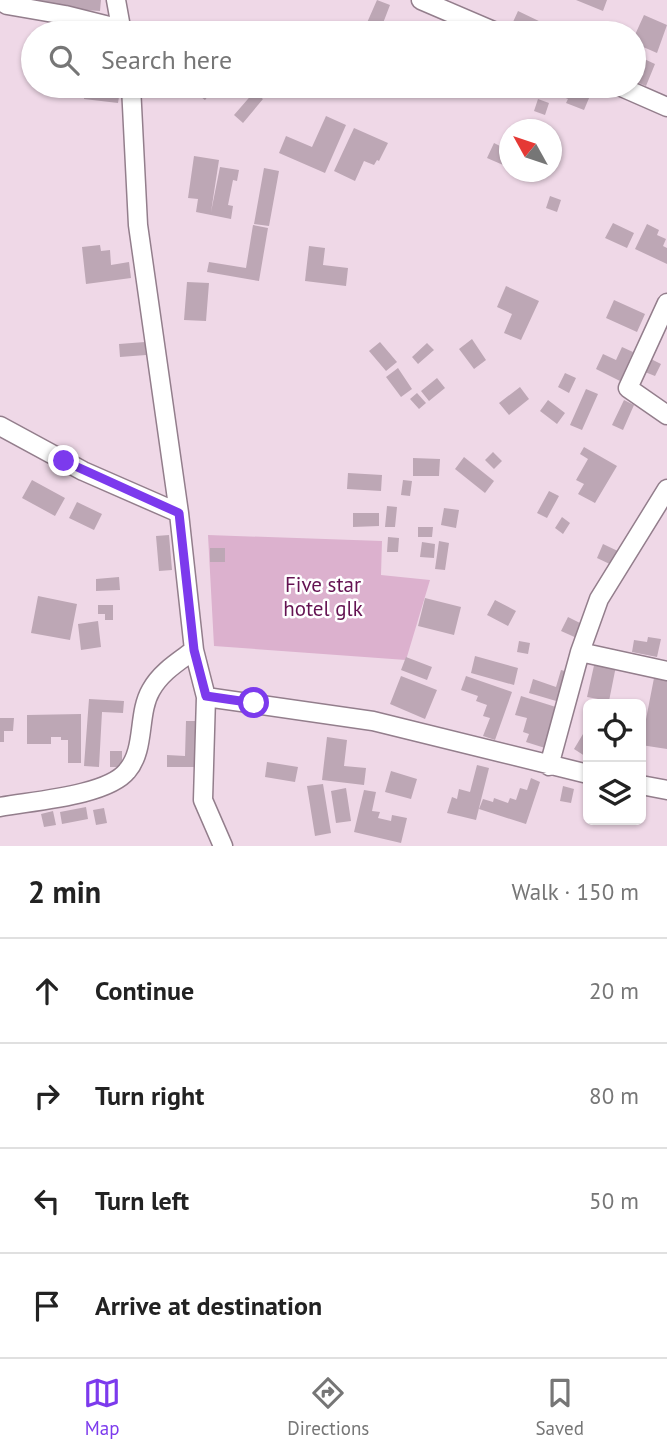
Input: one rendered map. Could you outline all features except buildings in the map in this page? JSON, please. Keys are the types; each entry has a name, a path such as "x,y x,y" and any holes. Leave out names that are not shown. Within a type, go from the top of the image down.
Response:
{"street":[{"path":"116,0 120,21"},
{"path":"421,0 470,21"},
{"path":"0,1 7,5 86,21"},
{"path":"132,98 138,225 179,513 194,650 206,696 203,800 223,846"},
{"path":"646,98 667,107"},
{"path":"667,303 628,388 667,415"},
{"path":"0,426 83,471 179,513"},
{"path":"550,765 580,652 599,599 667,489"},
{"path":"0,807 64,797 98,788 128,771 135,757 149,692 162,673 194,650"},
{"path":"580,652 667,671"},
{"path":"206,696 373,721 583,773"},
{"path":"646,786 667,790"}],"green space":[{"name":"Five star hotel glk","path":"208,535 382,541 381,575 430,580 406,660 214,646"}],"route":[{"path":"64,461 179,513 194,650 206,696 254,703"}]}
